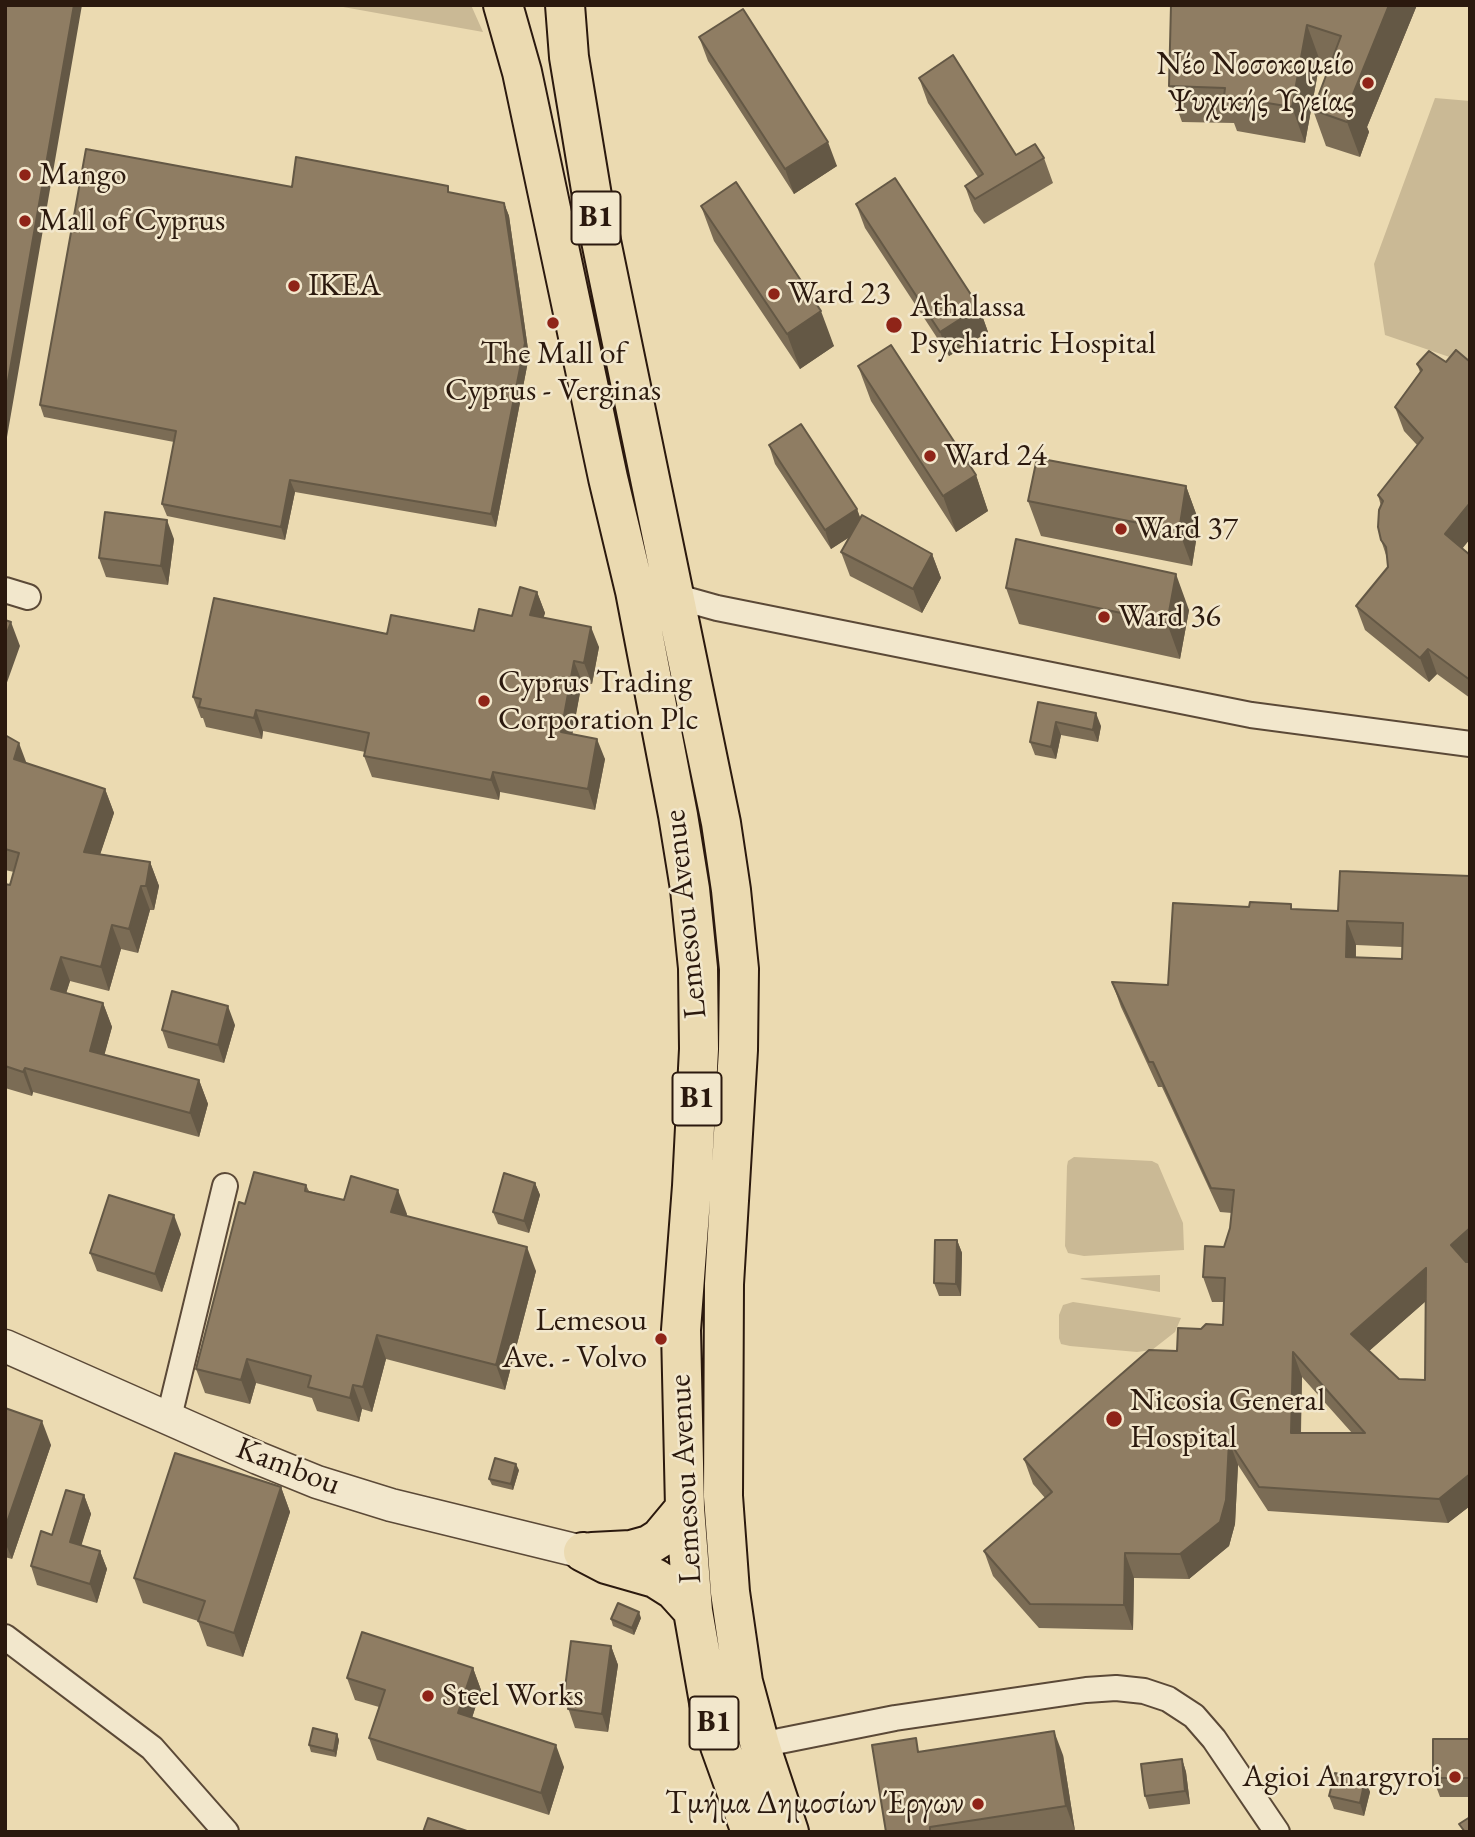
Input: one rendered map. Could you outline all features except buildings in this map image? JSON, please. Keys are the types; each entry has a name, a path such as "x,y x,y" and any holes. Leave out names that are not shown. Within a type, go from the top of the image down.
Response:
{"main road":[{"name":"Lemesou Avenue","path":"503,5 522,72 608,478 635,591 690,889 698,968 699,1049 681,1330 685,1508 700,1661 720,1746 751,1832"},
{"name":"Lemesou Avenue","path":"565,5 569,57 593,202 722,823 731,890 739,969 738,1050 724,1271 723,1496 730,1592 743,1682 760,1745 789,1832"},
{"path":"583,1552 631,1550 649,1545 660,1538 685,1508"},
{"path":"583,1552 606,1564 655,1578 674,1590 693,1611"}],"street":[{"path":"674,596 717,608 1251,715 1470,744"},
{"path":"169,1417 225,1186"},
{"name":"Kambou","path":"5,1346 317,1482 391,1505 583,1552"},
{"path":"5,1637 152,1748 226,1832"},
{"path":"760,1745 895,1718 1086,1690 1116,1688 1144,1691 1168,1699 1194,1716 1214,1738 1277,1832"}],"shaded area":[{"path":"332,5 471,5 483,32"},
{"path":"1435,98 1470,101 1470,364 1385,335 1374,264"},
{"path":"1074,1157 1152,1161 1158,1164 1183,1223 1184,1250 1084,1256 1068,1253 1065,1246 1067,1166 1068,1161"},
{"path":"1160,1275 1160,1292 1080,1279 1082,1278"},
{"path":"1073,1302 1181,1318 1175,1332 1152,1350 1137,1352 1070,1346 1061,1344 1059,1315 1063,1305"}],"place":[{"name":"Νέο Νοσοκομείο Ψυχικής Υγείας","path":"1368,83"},
{"name":"Mango","path":"25,175"},
{"name":"Mall of Cyprus","path":"25,221"},
{"name":"IKEA","path":"294,286"},
{"name":"Ward 23","path":"774,294"},
{"name":"The Mall of Cyprus - Verginas","path":"553,323"},
{"name":"Athalassa Psychiatric Hospital","path":"894,325"},
{"name":"Ward 24","path":"930,456"},
{"name":"Ward 37","path":"1121,529"},
{"name":"Ward 36","path":"1104,617"},
{"name":"Cyprus Trading Corporation Plc","path":"484,701"},
{"name":"Lemesou Ave. - Volvo","path":"661,1339"},
{"name":"Nicosia General Hospital","path":"1114,1419"},
{"name":"Steel Works","path":"428,1696"},
{"name":"Agioi Anargyroi","path":"1455,1777"},
{"name":"Τμήμα Δημοσίων Έργων","path":"978,1804"}]}
